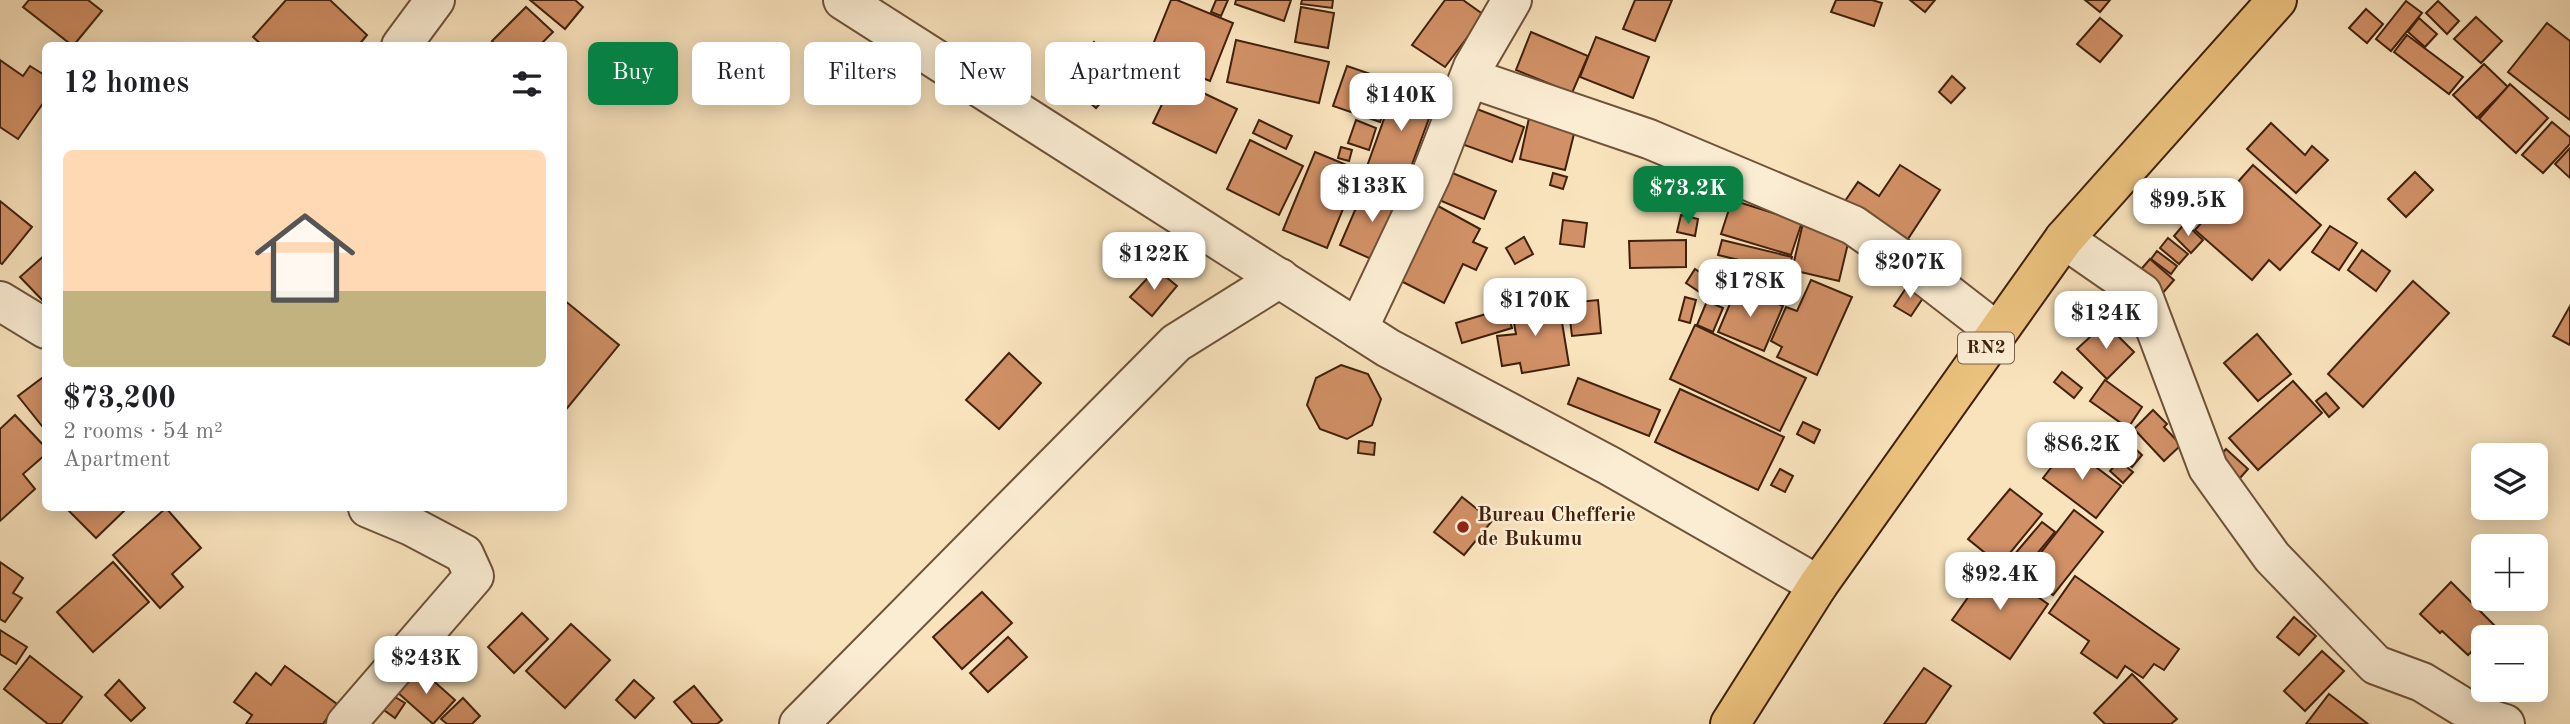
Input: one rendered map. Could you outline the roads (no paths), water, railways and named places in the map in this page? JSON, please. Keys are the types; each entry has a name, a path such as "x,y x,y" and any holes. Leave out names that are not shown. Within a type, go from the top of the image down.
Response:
{"highway":[{"name":"RN2","path":"1730,724 1818,585 2064,239 2277,0"}],"street":[{"path":"404,42 435,0"},
{"path":"843,0 1388,348 1610,466 1818,585"},
{"path":"1358,329 1431,175 1473,68 1512,0"},
{"path":"1470,78 1649,139 1853,225 1997,332"},
{"path":"2064,239 2142,293 2208,468 2272,557 2376,665 2422,682 2476,715 2505,724"},
{"path":"799,724 1176,343 1280,278"},
{"path":"0,301 42,327"},
{"path":"346,724 474,576 464,554 411,526 375,511"}],"place":[{"name":"Bureau Chefferie de Bukumu","path":"1463,527"}]}
